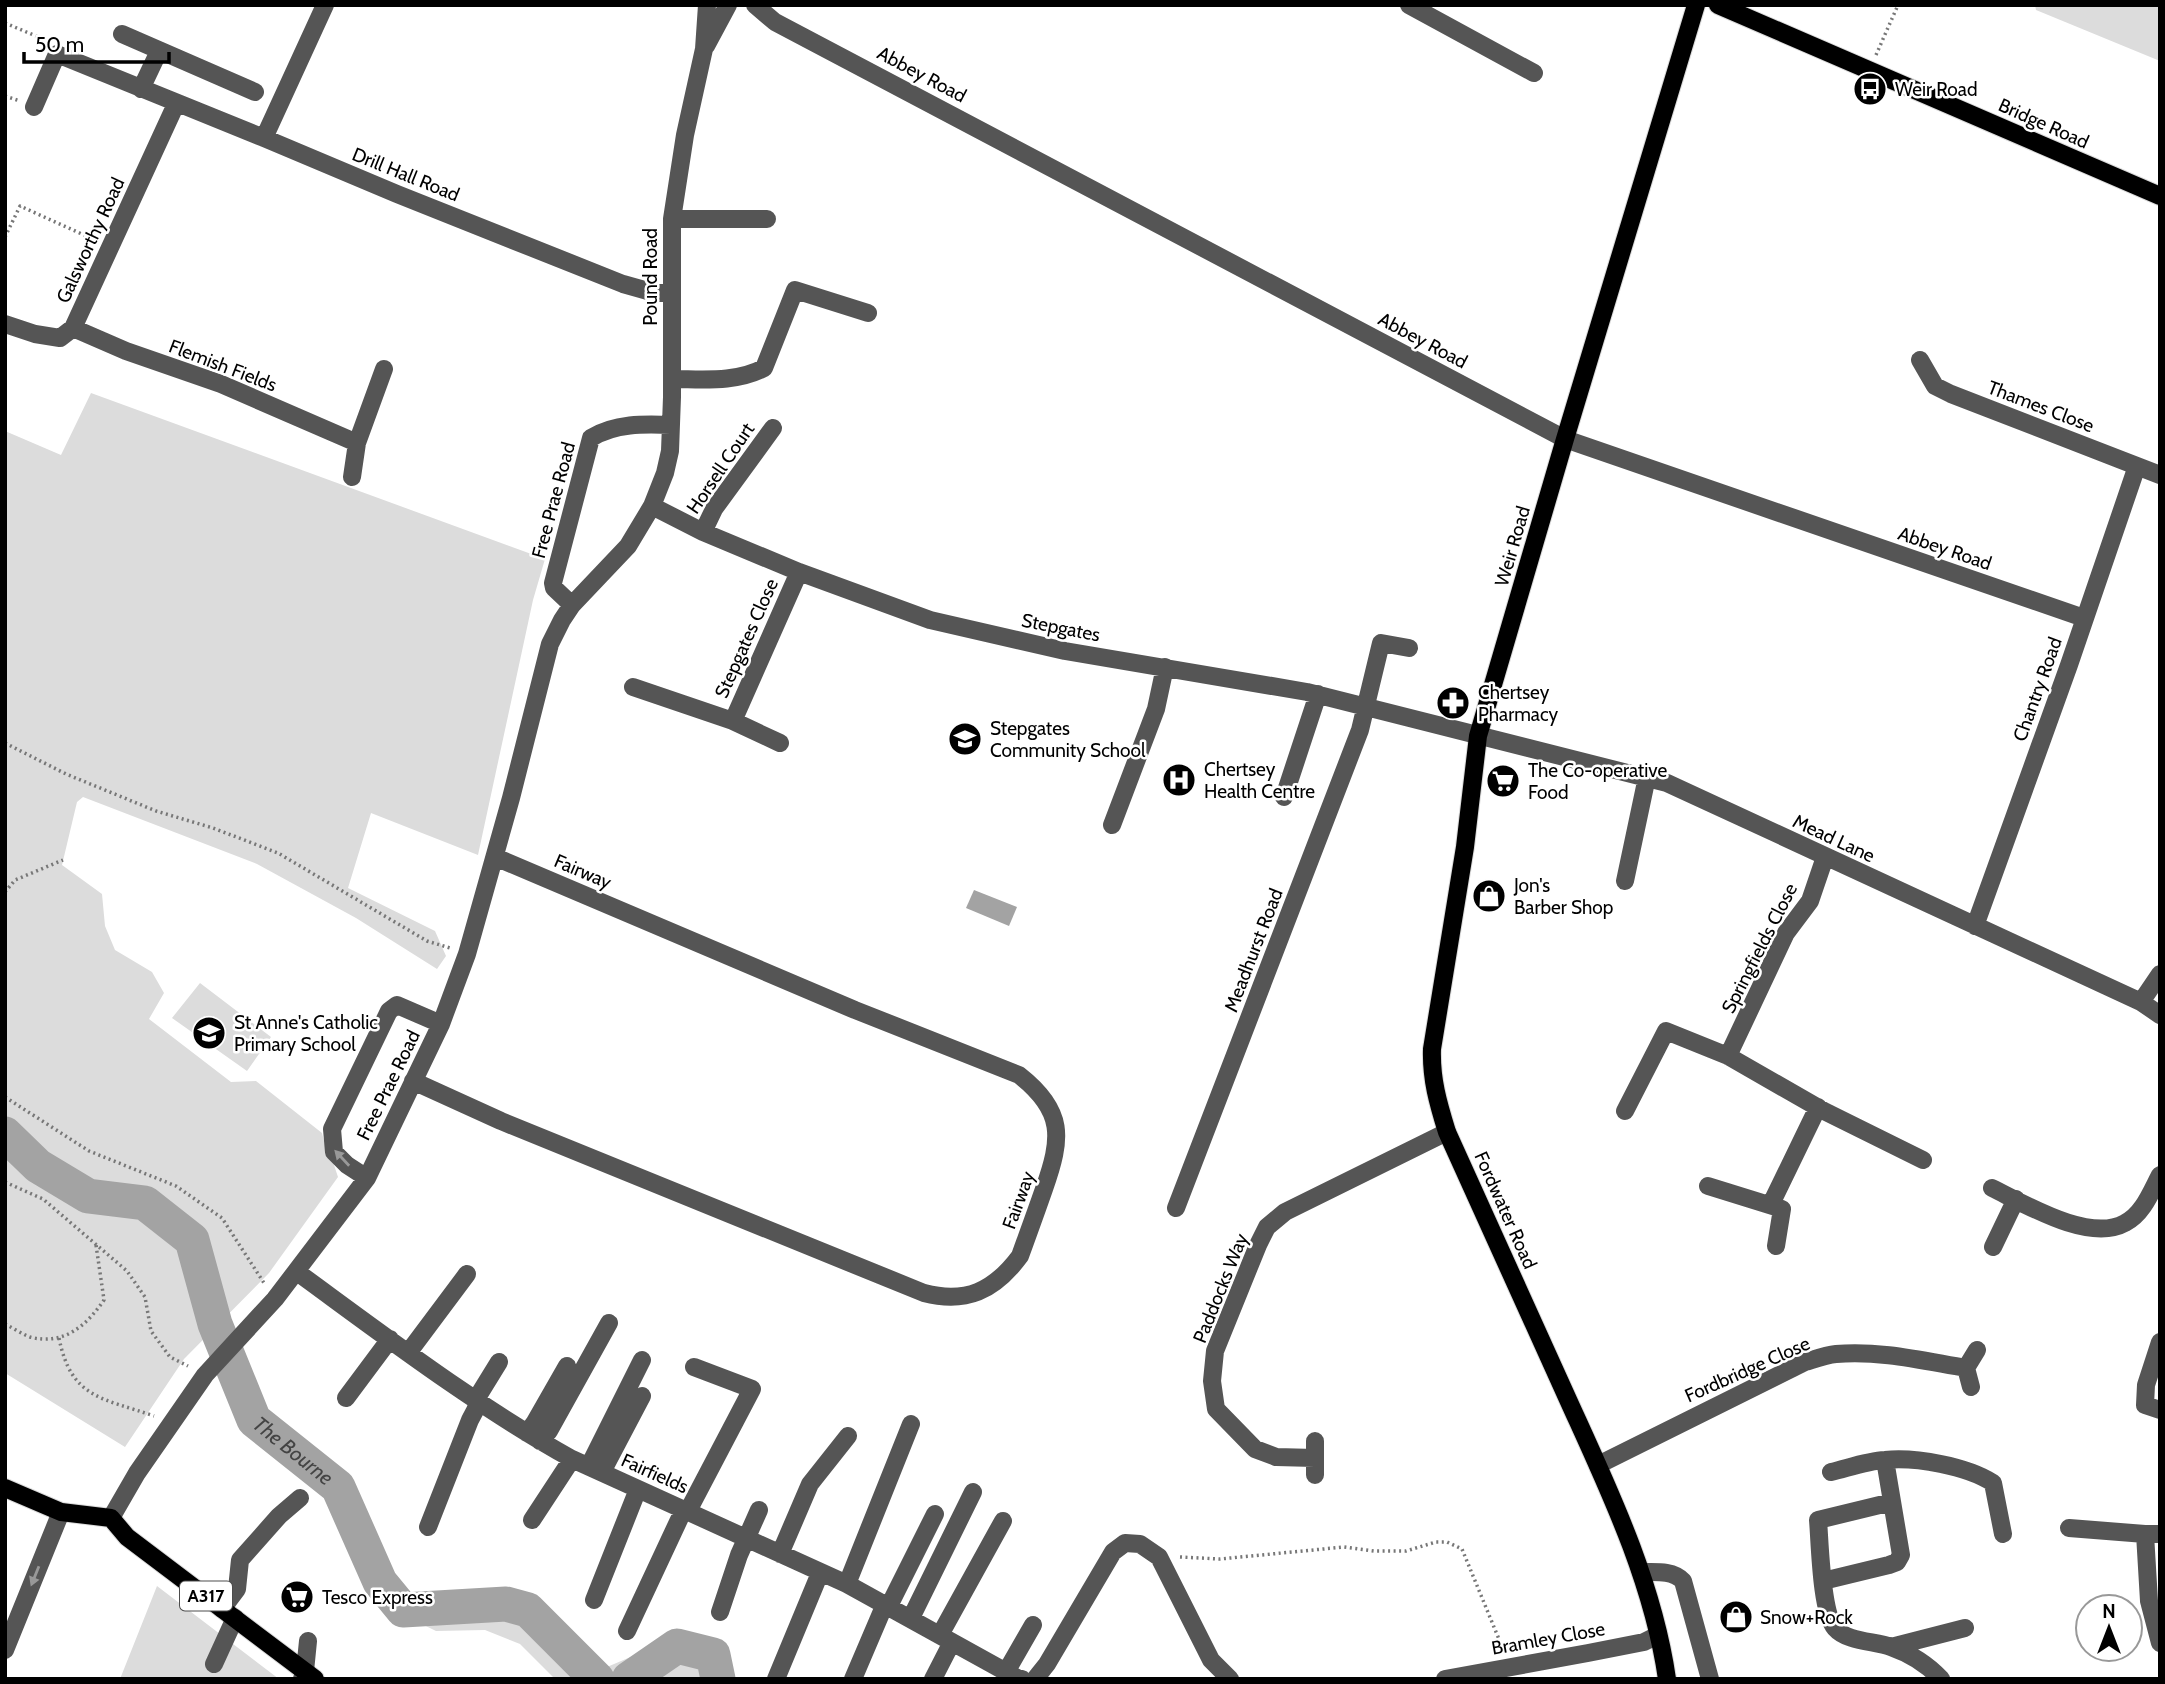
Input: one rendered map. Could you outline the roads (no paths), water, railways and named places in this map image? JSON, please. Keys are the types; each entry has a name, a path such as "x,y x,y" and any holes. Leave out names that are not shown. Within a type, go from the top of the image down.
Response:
{"main road":[{"name":"Weir Road","path":"1478,736 1696,5"},
{"name":"Bridge Road","path":"1718,5 2160,196"},
{"name":"Fordwater Road","path":"1478,736 1465,847 1432,1049 1433,1084 1447,1132 1598,1465 1642,1572 1667,1679"},
{"path":"5,1488 61,1512 111,1518"},
{"name":"A317","path":"111,1518 127,1537 307,1676"}],"street":[{"path":"34,107 57,54 264,138 325,5"},
{"name":"Pound Road","path":"652,506 667,467 671,425 672,219 685,135 704,49 707,5"},
{"name":"Pound Road","path":"704,49 728,5"},
{"name":"Abbey Road","path":"739,5 755,18 775,22"},
{"name":"Abbey Road","path":"755,5 775,22 1565,439 2084,618"},
{"path":"1409,5 1430,10 1534,73"},
{"path":"122,34 255,92"},
{"path":"141,89 159,51"},
{"name":"Galsworthy Road","path":"5,324 35,334 60,338 72,328 176,104"},
{"name":"Drill Hall Road","path":"264,138 623,284 655,293 670,293"},
{"path":"672,219 767,219"},
{"path":"672,379 715,379 750,375 764,368 795,290 868,313"},
{"name":"Flemish Fields","path":"72,328 125,351 221,384 357,443"},
{"name":"Thames Close","path":"1920,360 1935,386 1951,394 2160,475"},
{"path":"352,477 357,443 384,369"},
{"name":"Free Prae Road","path":"572,605 554,588 553,583 591,438 623,427 671,425"},
{"name":"Horsell Court","path":"703,531 714,509 773,428"},
{"name":"Chantry Road","path":"1975,926 2137,466"},
{"name":"Free Prae Road","path":"111,1518 137,1473 205,1375 275,1299 367,1178 441,1024 467,954 495,858 550,643 572,605 628,546 652,506"},
{"name":"Stepgates","path":"652,506 799,572 881,603 968,630 1065,651 1318,694 1478,736"},
{"name":"Stepgates Close","path":"733,721 799,572"},
{"name":"Meadhurst Road","path":"1176,1208 1344,772 1366,705 1381,643 1409,648"},
{"path":"1112,825 1156,709 1165,667"},
{"name":"Stepgates Close","path":"633,687 733,721 780,743"},
{"path":"1284,797 1318,694"},
{"name":"Mead Lane","path":"1478,736 1667,783 2141,1003 2160,1015"},
{"path":"1625,881 1647,777"},
{"name":"Fairway","path":"413,1081 501,1121 924,1293 942,1298 970,1296 986,1288 1010,1269 1020,1256 1056,1156 1057,1133 1051,1110 1035,1087 1019,1075 855,1010 495,858"},
{"name":"Springfields Close","path":"1728,1056 1786,933 1810,901 1825,858"},
{"path":"2141,1003 2160,974"},
{"path":"367,1178 347,1165 334,1152 332,1129 388,1011 397,1005 441,1024"},
{"path":"1625,1111 1666,1031 1728,1056 1818,1107 1923,1160"},
{"path":"1771,1204 1818,1107"},
{"name":"Paddocks Way","path":"1315,1458 1276,1457 1255,1449 1216,1409 1212,1381 1215,1351 1267,1227 1285,1212 1447,1132"},
{"path":"1992,1188 2067,1222 2093,1229 2111,1229 2127,1223 2143,1207 2160,1175"},
{"path":"1708,1186 1782,1209 1776,1246"},
{"path":"1993,1247 2016,1199"},
{"name":"Fairfields","path":"296,1272 477,1402 572,1459 847,1584 1015,1677"},
{"path":"408,1353 467,1274"},
{"path":"567,1366 535,1422 533,1437 549,1431 609,1322"},
{"path":"346,1398 390,1339"},
{"path":"2160,1342 2146,1385 2145,1405 2160,1410"},
{"path":"1971,1387 1966,1368 1977,1350"},
{"name":"Fordbridge Close","path":"1598,1465 1804,1362 1835,1354 1860,1354 1966,1368"},
{"path":"596,1469 642,1360"},
{"path":"428,1527 477,1402 499,1362"},
{"path":"627,1630 686,1510 752,1389 694,1367"},
{"path":"596,1469 642,1395"},
{"path":"847,1584 911,1424"},
{"path":"780,1554 810,1484 848,1436"},
{"path":"532,1520 572,1459"},
{"path":"1830,1472 1885,1460 1939,1465 1968,1471 1993,1483 2003,1534"},
{"path":"1823,1581 1896,1562 1900,1555 1885,1460"},
{"path":"594,1600 638,1489"},
{"path":"911,1618 973,1492"},
{"path":"215,1664 237,1589 240,1560 279,1516 300,1498"},
{"path":"1892,1502 1818,1520 1823,1581 1830,1619 1835,1628 1844,1635 1891,1647 1927,1664 1941,1679"},
{"path":"720,1612 759,1510"},
{"path":"5,1650 61,1512"},
{"path":"853,1679 934,1514"},
{"path":"933,1679 946,1638 1003,1521"},
{"path":"2068,1528 2152,1534 2149,1601 2160,1643"},
{"path":"1035,1679 1047,1664 1113,1552 1125,1543 1140,1544 1159,1556 1211,1660 1230,1679"},
{"path":"1642,1572 1670,1573 1683,1581 1710,1679"},
{"path":"776,1679 820,1573"},
{"path":"1015,1677 1033,1625"},
{"path":"1891,1647 1965,1628"},
{"name":"Bramley Close","path":"1445,1679 1508,1671 1633,1644 1658,1635"},
{"path":"307,1676 308,1641"}],"waterway":[{"name":"The Bourne","path":"5,1134 38,1166 88,1196 145,1203 192,1240 215,1324 254,1420 338,1487 380,1582 403,1610 506,1604 528,1610 597,1679"},
{"name":"The Bourne","path":"629,1679 677,1646 713,1655 718,1679"}],"place":[{"name":"Weir Road","path":"1870,89"},
{"name":"Chertsey Pharmacy","path":"1453,703"},
{"name":"Stepgates Community School","path":"965,739"},
{"name":"Chertsey Health Centre","path":"1179,780"},
{"name":"The Co-operative Food","path":"1503,781"},
{"name":"Jon's Barber Shop","path":"1489,896"},
{"name":"St Anne's Catholic Primary School","path":"209,1033"},
{"name":"Tesco Express","path":"297,1597"},
{"name":"Snow+Rock","path":"1736,1617"}]}
